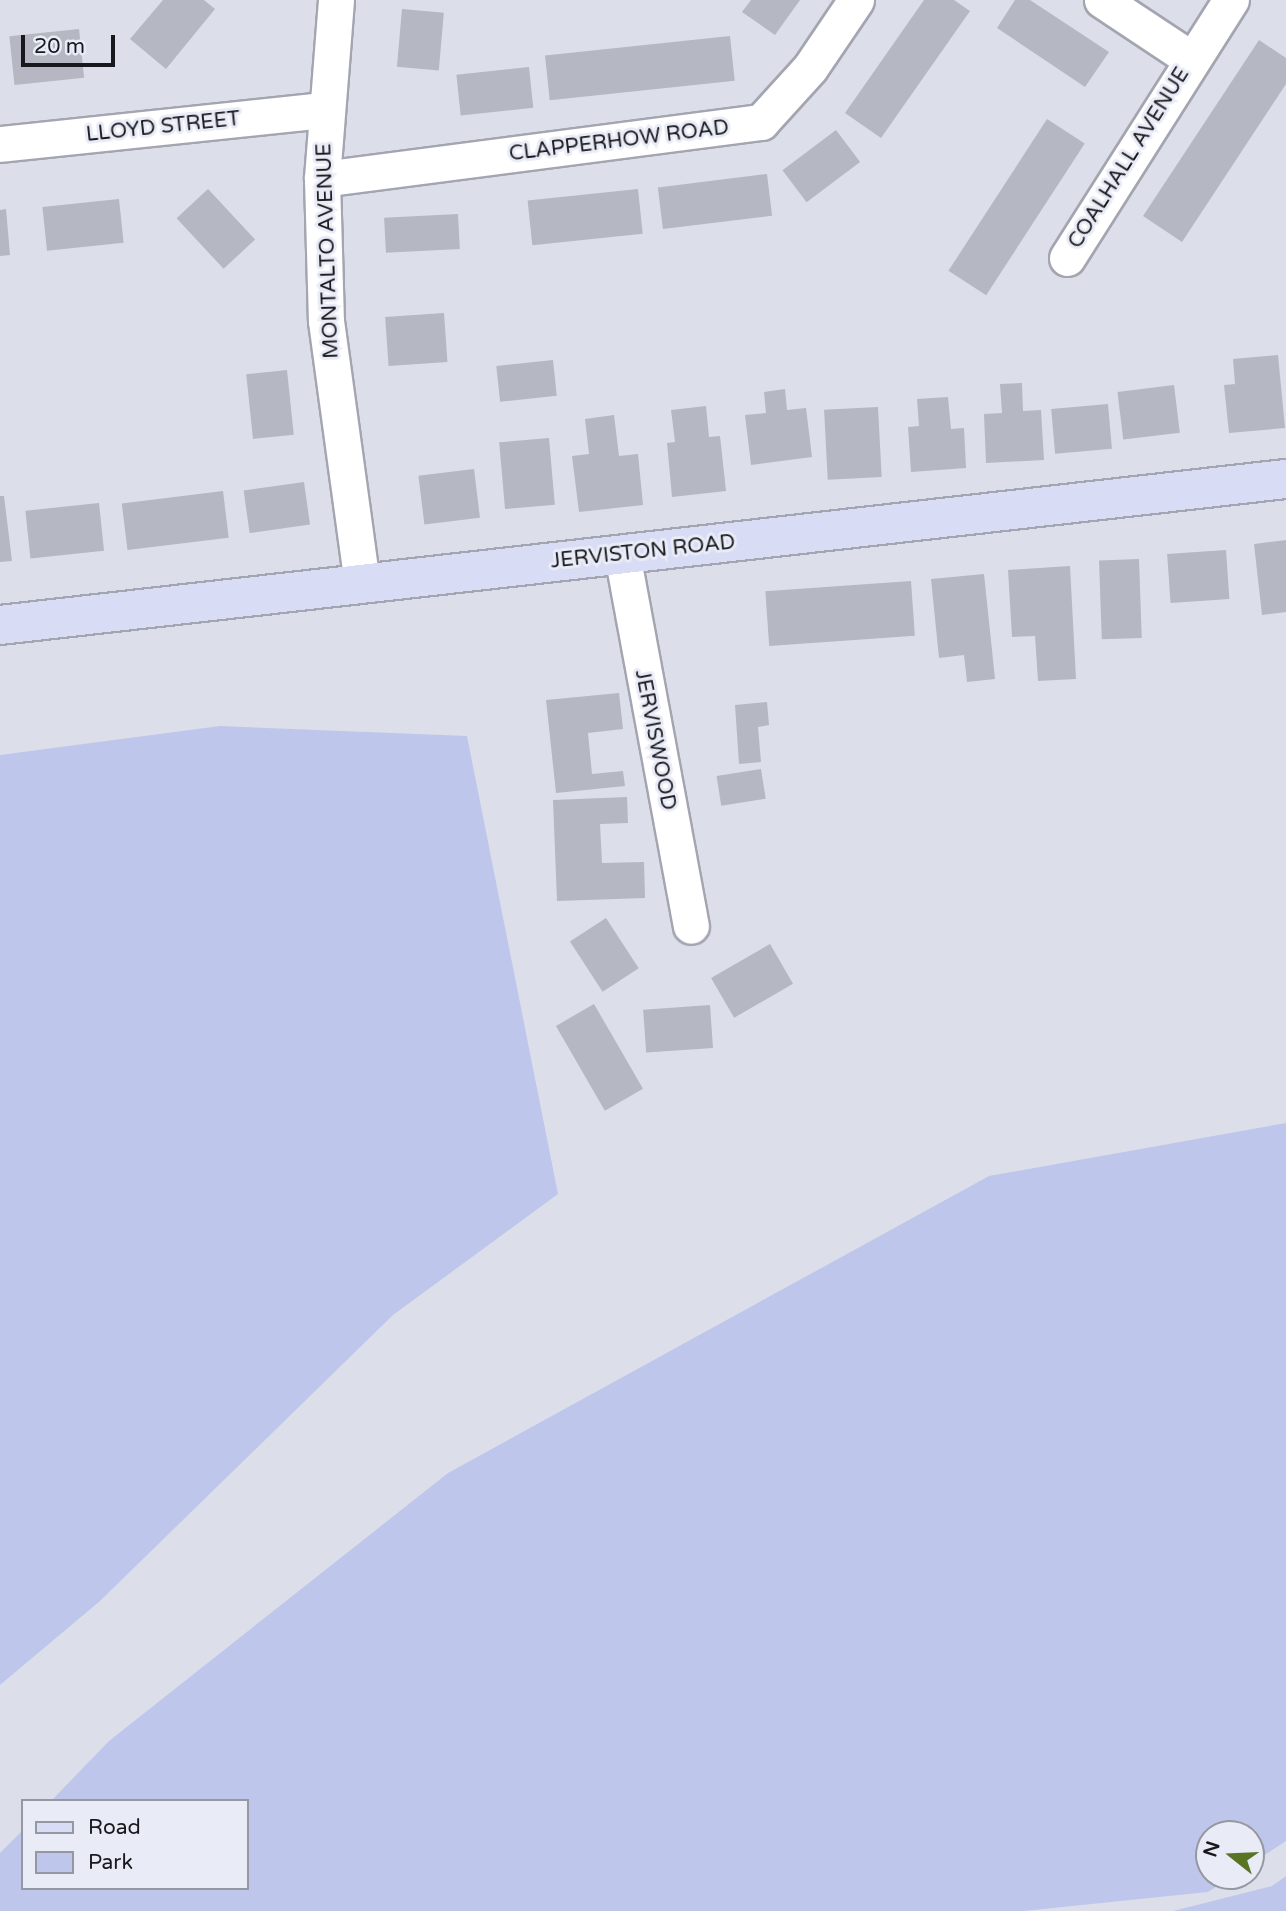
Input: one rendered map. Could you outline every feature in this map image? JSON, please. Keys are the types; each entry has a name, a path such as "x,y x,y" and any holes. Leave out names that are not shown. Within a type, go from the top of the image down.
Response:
{"main road":[{"name":"JERVISTON ROAD","path":"0,625 1286,479"}],"street":[{"name":"MONTALTO AVENUE","path":"336,0 325,110 322,179 326,321 362,584"},
{"name":"CLAPPERHOW ROAD","path":"322,179 761,122 810,68 856,0"},
{"name":"COALHALL AVENUE","path":"1102,0 1191,59"},
{"name":"COALHALL AVENUE","path":"1067,258 1191,59 1231,0"},
{"name":"LLOYD STREET","path":"0,144 325,110"},
{"name":"JERVISWOOD","path":"622,554 625,587 691,926"}],"green space":[{"path":"220,726 467,736 558,1194 393,1315 100,1601 0,1685 0,755"},
{"path":"1286,1123 1286,1841 1265,1855 1265,1820 1195,1820 1195,1890 1211,1890 1208,1892 1024,1911 0,1911 0,1853 21,1832 21,1890 248,1890 248,1799 53,1799 109,1741 448,1473 989,1176"},
{"path":"1286,1876 1286,1911 1173,1911 1265,1890"}],"building":[{"path":"163,0 204,0 215,9 166,69 130,39"},
{"path":"751,0 800,0 775,35 742,12"},
{"path":"924,0 954,0 970,11 881,138 845,113"},
{"path":"1015,0 1030,0 1109,52 1085,87 997,28"},
{"path":"402,9 444,13 439,70 397,67"},
{"path":"79,29 84,78 15,85 9,36"},
{"path":"730,36 735,81 550,100 545,55"},
{"path":"1259,40 1286,58 1286,84 1182,242 1143,216"},
{"path":"529,67 533,108 461,115 456,75"},
{"path":"1047,119 1085,144 986,295 948,271"},
{"path":"836,130 860,162 807,202 782,170"},
{"path":"767,174 772,216 663,229 658,187"},
{"path":"208,189 255,239 224,269 177,218"},
{"path":"638,189 643,234 532,245 528,201"},
{"path":"119,199 124,243 47,251 42,207"},
{"path":"6,209 10,255 0,256 0,210"},
{"path":"458,214 460,249 386,253 384,218"},
{"path":"444,313 447,362 389,366 385,317"},
{"path":"1278,355 1285,428 1229,433 1224,385 1235,384 1233,359"},
{"path":"553,360 557,396 500,402 496,366"},
{"path":"287,370 294,435 253,439 246,374"},
{"path":"1022,383 1023,411 1041,410 1044,460 986,463 984,414 1002,413 1000,384"},
{"path":"1174,385 1180,433 1123,440 1117,392"},
{"path":"785,389 787,410 806,408 812,457 751,465 745,415 766,413 764,392"},
{"path":"948,397 951,429 964,428 966,468 911,472 908,427 919,426 917,399"},
{"path":"1108,404 1112,449 1055,454 1051,409"},
{"path":"706,406 709,437 720,436 726,491 672,497 667,443 675,442 671,410"},
{"path":"878,407 882,477 828,480 824,410"},
{"path":"614,415 619,456 638,454 643,505 579,512 572,456 589,454 585,419"},
{"path":"549,438 555,505 505,509 499,442"},
{"path":"474,469 480,518 424,524 418,476"},
{"path":"304,482 310,525 250,533 244,490"},
{"path":"223,491 229,538 127,550 122,503"},
{"path":"0,496 4,496 12,561 0,562"},
{"path":"99,503 104,551 30,558 25,511"},
{"path":"1286,540 1286,612 1262,615 1254,544"},
{"path":"1226,550 1229,599 1171,603 1167,554"},
{"path":"1139,559 1142,638 1102,639 1099,560"},
{"path":"1070,566 1076,679 1038,681 1035,636 1012,637 1008,570"},
{"path":"984,574 995,679 967,682 964,655 939,658 931,579"},
{"path":"911,581 915,636 769,646 765,591"},
{"path":"619,693 623,729 588,733 592,774 623,771 625,786 556,793 546,700"},
{"path":"767,702 769,725 758,727 761,762 739,764 735,705"},
{"path":"761,769 766,799 721,806 717,776"},
{"path":"627,797 628,823 600,824 602,863 644,862 645,898 557,901 553,800"},
{"path":"606,918 639,968 603,992 570,941"},
{"path":"770,944 793,984 734,1018 711,978"},
{"path":"594,1004 643,1089 605,1111 556,1026"},
{"path":"710,1005 713,1048 646,1053 643,1010"}]}
